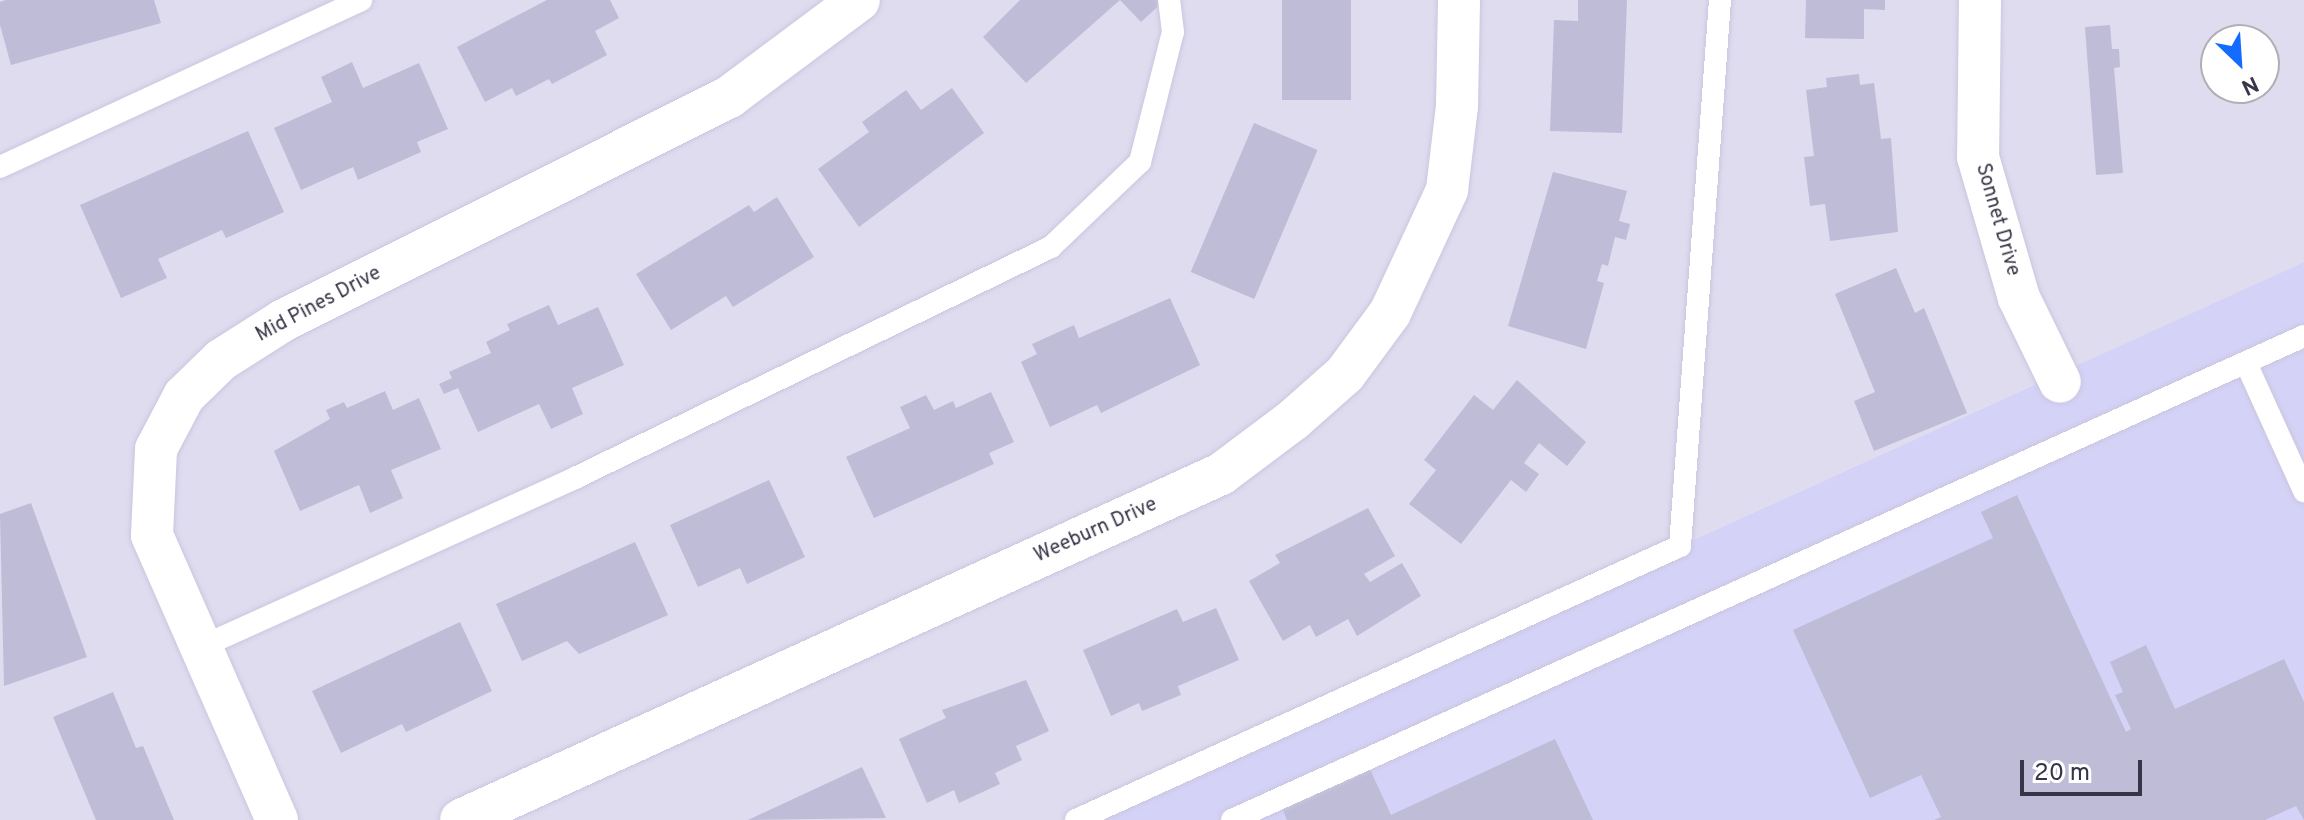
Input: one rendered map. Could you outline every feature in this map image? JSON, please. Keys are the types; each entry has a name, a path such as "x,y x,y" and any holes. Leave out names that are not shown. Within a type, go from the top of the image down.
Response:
{"street":[{"name":"Mid Pines Drive","path":"277,820 152,535 156,449 184,396 221,360 284,320 729,97 859,0"},
{"name":"Weeburn Drive","path":"461,820 1221,474 1293,420 1345,374 1390,313 1447,190 1457,106 1459,0"},
{"name":"Sonnet Drive","path":"1980,0 1978,157 2019,298 2060,382"}],"lane":[{"path":"0,167 361,0"},
{"path":"201,647 575,478 1051,247 1140,162 1173,32 1169,0"},
{"path":"1076,820 1680,546 1720,0"},
{"path":"1232,820 2304,336"},
{"path":"2246,363 2304,491"}],"shaded area":[{"path":"0,0 2304,0 2304,262 1077,820 0,820"},
{"path":"2304,262 2304,820 1077,820 1680,546"}],"building":[{"path":"154,0 161,23 11,65 0,25 0,2"},
{"path":"547,0 610,0 619,18 595,31 607,55 552,84 549,79 516,96 512,88 485,102 457,47"},
{"path":"1020,0 1120,0 1026,83 983,37"},
{"path":"1120,0 1165,0 1141,22"},
{"path":"1282,0 1351,0 1351,100 1282,100"},
{"path":"1578,0 1627,0 1622,133 1550,131 1554,20 1578,21"},
{"path":"1806,0 1885,0 1885,10 1864,9 1864,39 1805,38"},
{"path":"2110,25 2112,49 2119,49 2120,67 2114,68 2123,173 2096,175 2085,27"},
{"path":"352,62 363,88 419,63 448,129 417,142 421,152 358,180 353,167 301,190 274,128 332,102 321,77"},
{"path":"1859,74 1860,85 1874,83 1881,139 1891,138 1898,232 1830,241 1825,204 1810,206 1804,157 1814,156 1806,90 1827,87 1826,78"},
{"path":"952,88 984,133 859,227 818,169 869,132 862,122 906,90 921,110"},
{"path":"1254,123 1318,150 1254,299 1191,272"},
{"path":"248,131 284,212 226,238 222,230 158,259 167,278 121,298 80,205"},
{"path":"1553,172 1627,191 1619,221 1630,224 1626,240 1615,237 1608,266 1602,264 1597,281 1604,283 1586,349 1508,326"},
{"path":"777,197 814,257 733,307 726,296 671,330 636,274 749,205 754,212"},
{"path":"1896,268 1915,313 1924,308 1967,413 1874,451 1854,401 1875,392 1835,294"},
{"path":"1170,298 1200,365 1101,413 1097,405 1050,427 1021,362 1037,354 1032,344 1074,325 1079,338"},
{"path":"549,305 558,325 598,307 624,365 572,388 583,414 551,429 539,404 478,432 458,388 444,394 439,384 452,378 449,372 491,353 486,342 510,330 507,324"},
{"path":"1517,380 1586,442 1567,466 1539,443 1524,463 1539,474 1526,492 1511,480 1461,544 1409,504 1436,470 1424,460 1474,395 1493,410"},
{"path":"385,391 393,410 419,398 441,449 391,470 403,498 370,513 359,485 300,511 274,451 330,419 326,410 344,402 347,408"},
{"path":"991,392 1014,442 989,453 994,464 874,518 846,457 910,428 900,407 926,395 934,410 953,401 956,408"},
{"path":"769,480 805,557 747,584 740,568 698,587 670,525"},
{"path":"2017,495 2126,732 2131,729 2115,695 2123,692 2110,662 2146,645 2175,709 2284,659 2304,702 2304,820 2296,806 2265,820 1934,820 1941,817 1921,775 1870,798 1793,630 1993,538 1981,512"},
{"path":"31,503 87,657 4,686 0,514"},
{"path":"1368,508 1395,556 1364,574 1370,582 1402,563 1421,596 1357,636 1348,619 1316,637 1310,625 1283,641 1249,581 1280,563 1275,555"},
{"path":"635,542 668,615 579,654 567,641 522,661 496,604"},
{"path":"1216,608 1239,660 1178,686 1181,695 1142,711 1139,703 1111,716 1083,650 1177,609 1183,622"},
{"path":"460,622 492,691 406,732 402,724 341,753 312,691"},
{"path":"1026,680 1049,731 1016,746 1022,760 995,773 1000,784 959,803 954,790 927,803 899,739 946,718 942,710"},
{"path":"113,692 136,748 143,746 174,820 96,820 53,717"},
{"path":"1555,739 1593,820 1287,820 1281,805 1368,765 1391,815"},
{"path":"862,767 886,818 748,820"}]}
